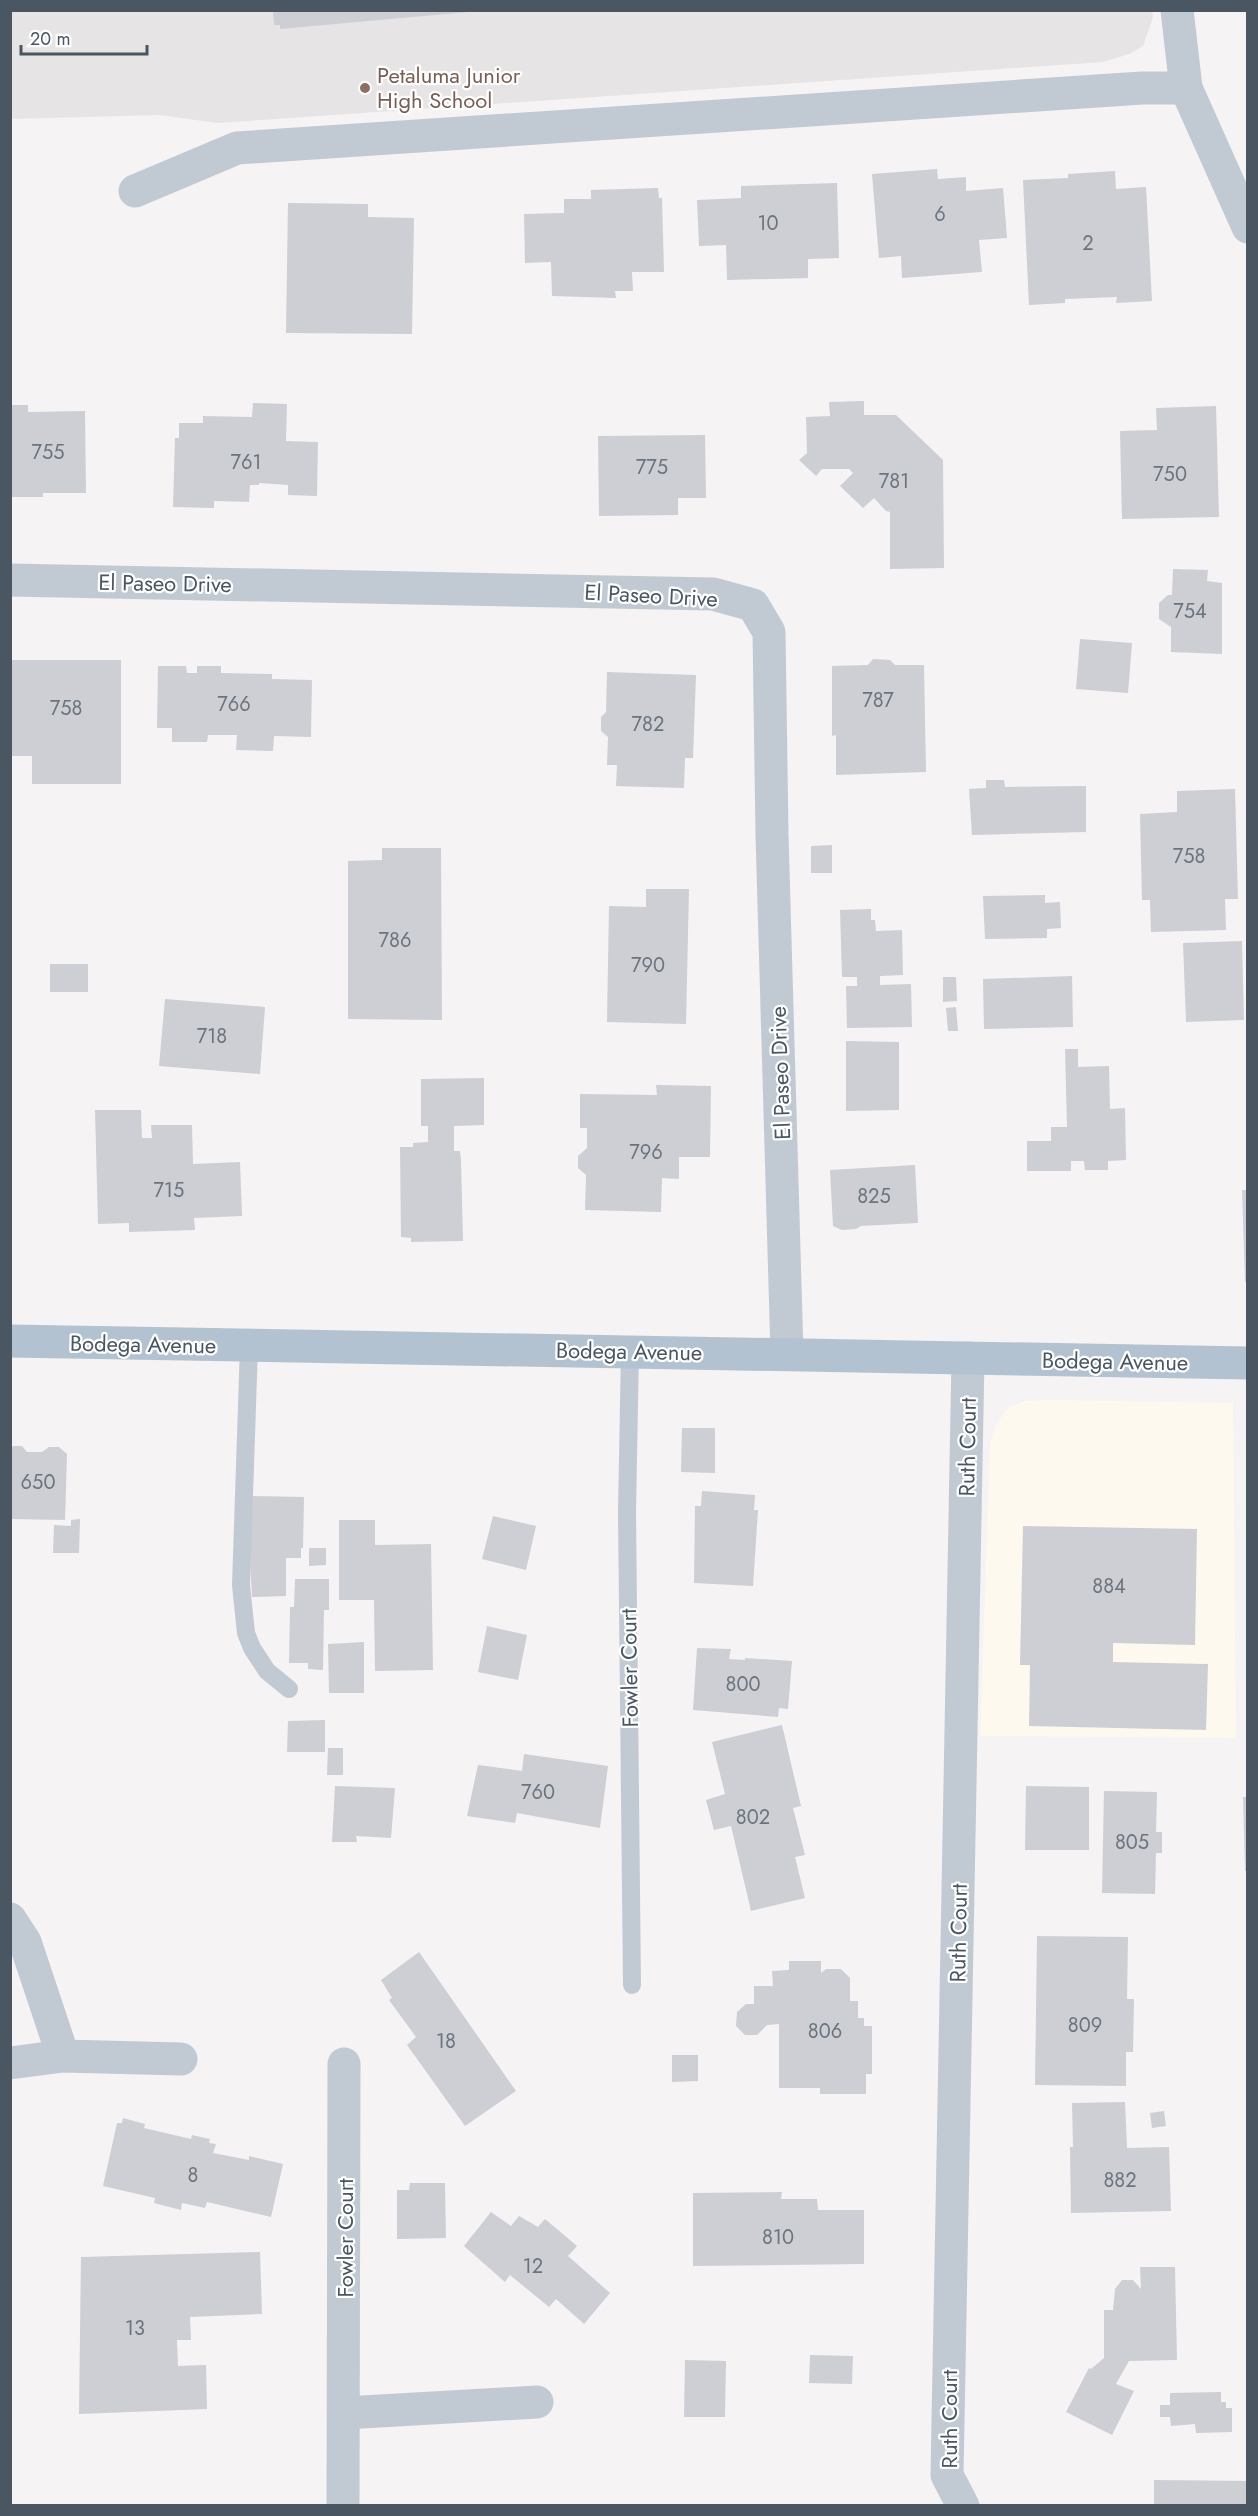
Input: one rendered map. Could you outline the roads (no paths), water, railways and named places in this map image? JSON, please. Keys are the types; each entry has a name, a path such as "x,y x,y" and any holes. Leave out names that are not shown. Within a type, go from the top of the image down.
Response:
{"main road":[{"name":"Bodega Avenue","path":"10,1341 1248,1364"}],"street":[{"path":"1177,10 1186,88 1248,226"},
{"path":"135,191 237,148 1142,88 1186,88"},
{"name":"El Paseo Drive","path":"10,580 713,594 753,605 769,632 772,835 788,1354"},
{"name":"Ruth Court","path":"963,2505 947,2475 968,1358"},
{"path":"10,1918 25,1942 63,2056"},
{"path":"10,2063 63,2056 181,2059"},
{"name":"Fowler Court","path":"344,2064 344,2505"},
{"path":"345,2413 537,2402"}],"lane":[{"path":"249,1346 241,1585 246,1633 252,1648 267,1671 289,1689"},
{"name":"Fowler Court","path":"630,1351 627,1512 632,1985"}],"place":[{"name":"Petaluma Junior High School","path":"365,88"}]}
